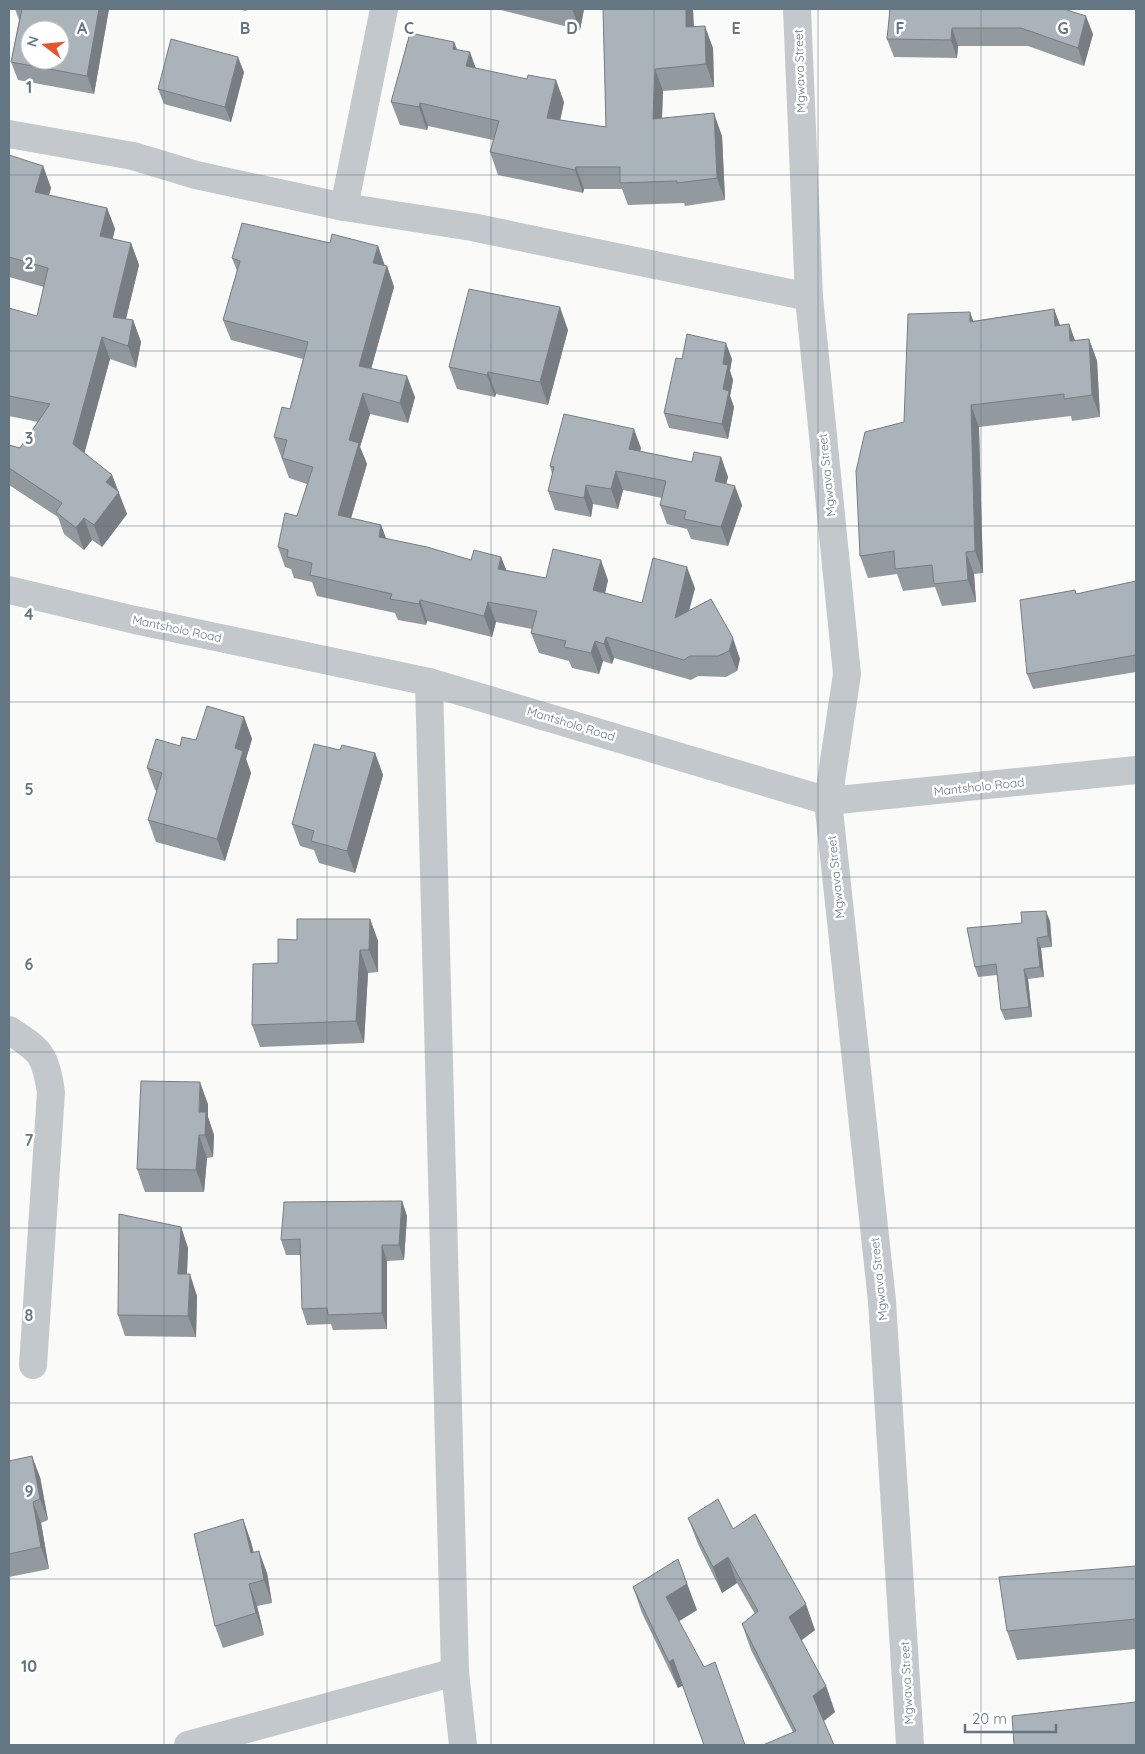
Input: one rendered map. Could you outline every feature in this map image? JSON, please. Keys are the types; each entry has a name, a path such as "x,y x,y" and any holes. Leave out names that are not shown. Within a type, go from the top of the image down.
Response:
{"street":[{"path":"344,207 384,9"},
{"name":"Mgwava Street","path":"797,9 809,297 847,674 828,800 882,1301 910,1745"},
{"path":"9,134 133,156 196,174 344,207 472,227 809,297"},
{"name":"Mantsholo Road","path":"9,590 135,620 429,682 828,800 890,796 1136,770"},
{"path":"429,682 454,1672 463,1745"},
{"path":"9,1030 36,1047 47,1068 51,1092 33,1365"},
{"path":"188,1745 454,1672"}],"building":[{"path":"22,9 99,9 87,76 54,70 70,70 70,20 20,20 20,64 11,62"},
{"path":"603,9 686,9 686,27 705,26 706,64 655,69 653,119 714,113 717,178 677,183 677,181 620,183 620,167 576,167 575,170 490,152 499,121 420,103 419,107 391,102 410,33 454,42 453,49 470,52 466,66 527,79 528,75 556,80 547,118 606,127"},
{"path":"890,9 1064,9 1086,16 1078,48 1021,28 952,28 951,40 887,39"},
{"path":"171,39 238,57 225,107 158,89"},
{"path":"9,155 43,166 35,192 107,208 100,236 131,243 113,317 133,320 128,346 102,337 73,444 112,475 106,482 119,492 94,525 84,518 76,528 56,512 62,503 9,468 9,445 20,448 50,404 9,396 9,308 37,316 48,268 9,257"},
{"path":"242,223 330,243 332,234 378,246 373,263 387,266 359,366 407,376 400,403 363,393 349,440 359,443 338,515 381,525 379,537 427,547 471,560 474,550 501,557 498,569 546,578 553,549 601,560 593,590 642,603 653,558 687,567 675,618 711,599 733,638 729,651 718,656 690,656 684,660 606,637 604,644 595,641 591,653 564,647 566,641 531,633 537,611 488,602 484,616 420,600 419,604 390,599 392,594 310,575 312,563 287,557 288,550 278,547 285,513 297,516 313,467 282,458 287,440 274,437 282,407 290,409 308,342 223,320 240,261 232,258"},
{"path":"469,289 560,307 540,382 488,372 487,375 449,367"},
{"path":"1054,309 1055,326 1069,324 1070,341 1089,339 1092,395 1064,399 1064,394 971,405 975,551 966,552 968,580 934,584 932,565 895,569 894,551 860,556 856,471 865,432 904,422 908,314 970,312 970,322"},
{"path":"687,334 726,343 723,364 728,365 723,389 729,391 722,424 664,413 676,358 682,359"},
{"path":"564,414 634,429 629,449 692,462 694,452 721,457 715,481 735,486 721,527 684,519 686,511 660,505 666,481 616,471 611,489 586,485 584,498 548,491 554,467 550,466"},
{"path":"1136,581 1136,655 1027,674 1020,600 1075,590 1076,594"},
{"path":"207,706 244,717 235,748 243,751 217,839 148,820 162,773 147,768 156,739 180,746 182,737 196,740"},
{"path":"314,744 340,750 342,745 375,753 347,851 311,841 314,831 292,824"},
{"path":"1046,911 1048,936 1037,938 1040,967 1024,969 1029,1007 1001,1010 996,964 975,967 967,928 1022,923 1021,912"},
{"path":"297,919 370,919 369,950 360,950 356,1021 252,1025 253,964 278,963 278,939 297,940"},
{"path":"141,1081 200,1082 199,1112 206,1112 205,1135 199,1135 196,1170 137,1169"},
{"path":"402,1201 399,1245 382,1245 382,1313 328,1315 327,1308 302,1309 300,1239 281,1240 284,1202"},
{"path":"119,1214 181,1227 178,1274 190,1274 188,1316 118,1315"},
{"path":"32,1456 40,1499 33,1502 41,1547 9,1554 9,1461"},
{"path":"718,1499 733,1529 755,1514 806,1604 789,1617 826,1686 813,1696 834,1745 763,1745 796,1731 742,1624 758,1611 728,1557 713,1567 688,1518"},
{"path":"243,1519 251,1553 259,1551 264,1580 249,1584 256,1613 215,1626 194,1534"},
{"path":"678,1559 687,1584 666,1597 704,1667 715,1662 745,1745 704,1745 673,1659 669,1662 633,1587"},
{"path":"1136,1566 1136,1619 1007,1631 999,1577"},
{"path":"1136,1702 1136,1745 1014,1745 1012,1716"}]}
